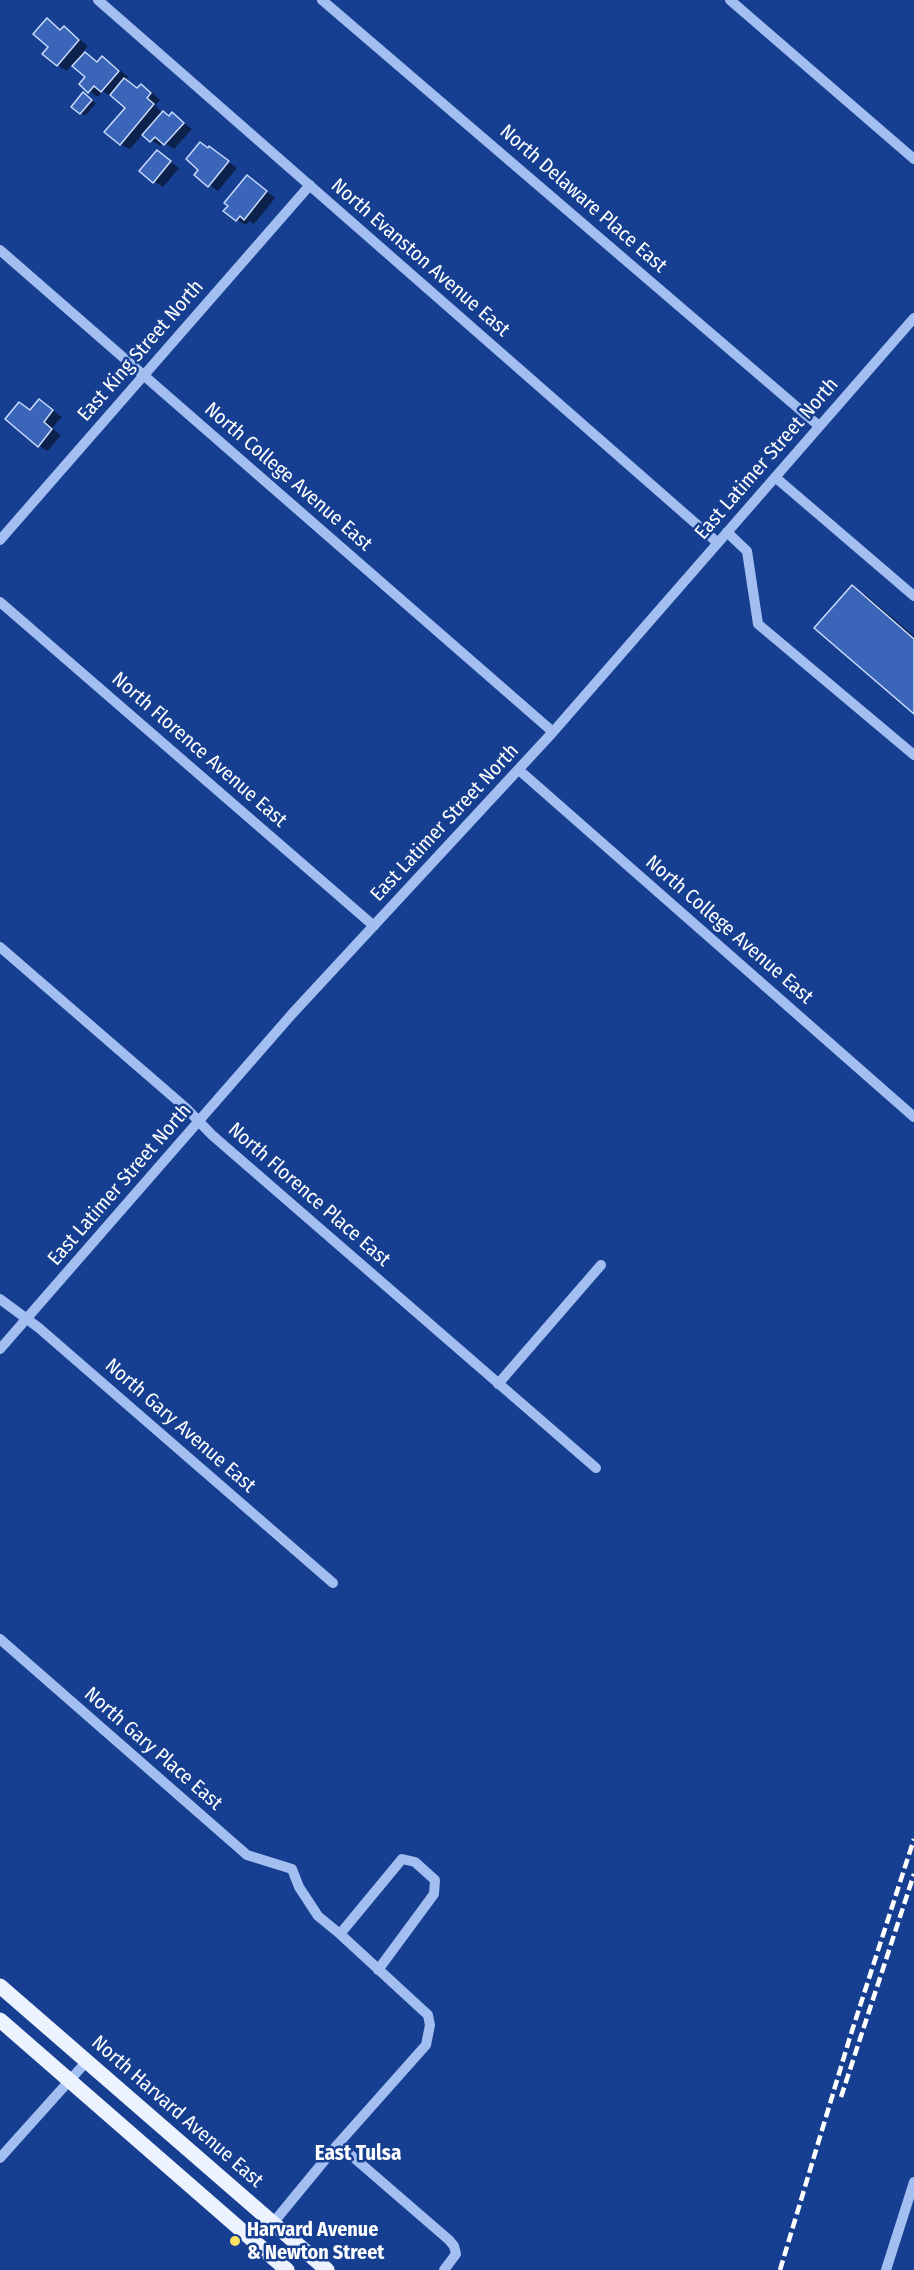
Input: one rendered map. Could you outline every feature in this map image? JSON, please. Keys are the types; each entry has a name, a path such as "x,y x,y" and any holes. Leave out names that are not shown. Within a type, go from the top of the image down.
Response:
{"main road":[{"name":"North Harvard Avenue East","path":"0,1986 327,2270"},
{"path":"0,2020 281,2268"},
{"path":"256,2244 273,2223"}],"street":[{"name":"North Evanston Avenue East","path":"98,0 717,543"},
{"name":"North Delaware Place East","path":"322,0 819,426"},
{"path":"730,0 914,159"},
{"name":"East King Street North","path":"0,540 310,185"},
{"name":"North College Avenue East","path":"0,250 553,732"},
{"name":"East Latimer Street North","path":"0,1349 292,1014 553,732 914,318"},
{"path":"775,477 914,596"},
{"path":"727,532 747,551 758,624 914,755"},
{"name":"North Florence Avenue East","path":"0,602 374,926"},
{"name":"North College Avenue East","path":"519,770 914,1116"},
{"name":"North Florence Place East","path":"0,947 596,1468"},
{"path":"498,1384 602,1265"},
{"name":"North Gary Avenue East","path":"0,1299 39,1328 333,1583"},
{"name":"North Gary Place East","path":"0,1639 247,1855 292,1869 299,1887 318,1916 340,1934"},
{"path":"273,2223 338,2144 426,2045 430,2025 428,2015 378,1970 340,1934 402,1859 415,1862 435,1880 434,1894 378,1970"},
{"path":"0,2158 87,2061"},
{"path":"338,2144 449,2240 456,2254 444,2270"},
{"path":"886,2270 914,2182"}],"building":[{"path":"47,18 60,30 64,26 79,40 57,66 42,54 48,47 33,34"},
{"path":"85,52 97,62 102,56 119,71 101,92 94,86 88,93 79,84 85,77 72,66"},
{"path":"124,78 137,88 141,84 151,93 147,98 154,104 120,145 104,132 125,108 110,95"},
{"path":"83,92 92,100 80,114 71,107"},
{"path":"163,111 169,116 172,112 184,123 164,145 155,137 150,142 142,135"},
{"path":"200,142 229,161 208,187 194,175 198,170 186,159"},
{"path":"157,150 171,161 153,183 139,171"},
{"path":"247,175 267,191 244,220 240,216 236,221 223,211 228,206 224,203"},
{"path":"39,399 53,410 44,422 52,429 38,447 5,419 19,402 30,410"},
{"path":"852,585 914,639 914,714 814,628"}],"railway":[{"path":"780,2270 850,2037 914,1839"},
{"path":"841,2097 914,1874"}],"place":[{"name":"Harvard Avenue & Newton Street","path":"235,2241"}],"district":[{"name":"East Tulsa","path":"358,2154"}]}
